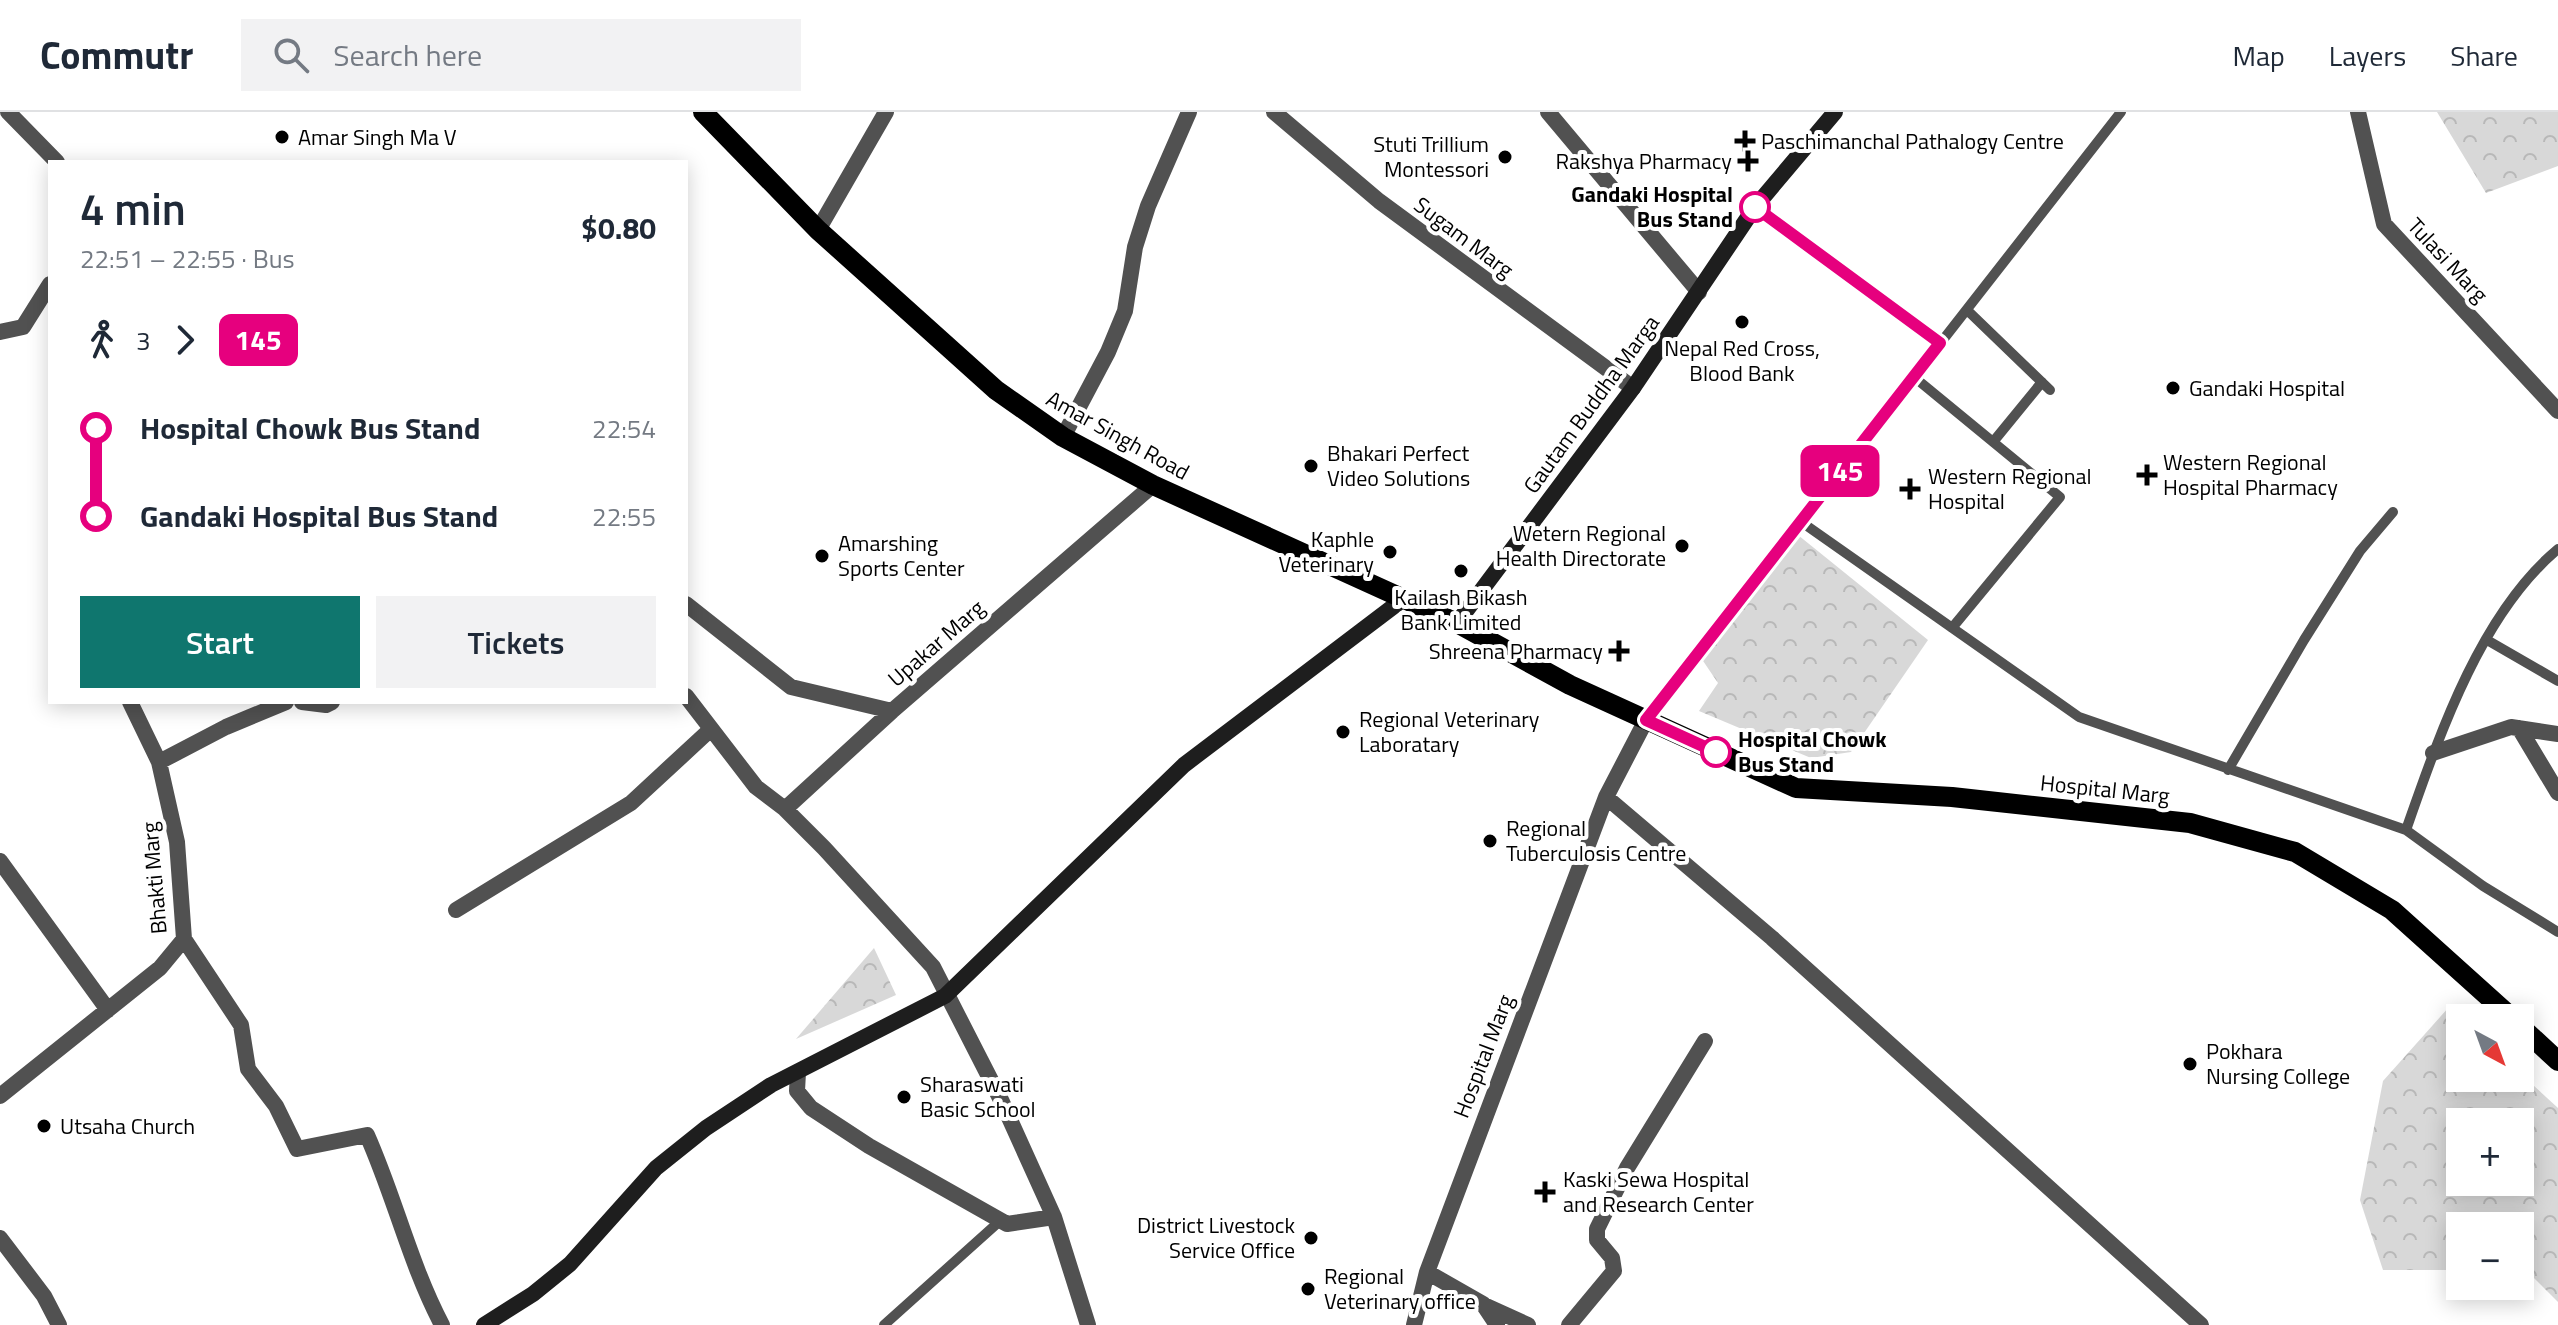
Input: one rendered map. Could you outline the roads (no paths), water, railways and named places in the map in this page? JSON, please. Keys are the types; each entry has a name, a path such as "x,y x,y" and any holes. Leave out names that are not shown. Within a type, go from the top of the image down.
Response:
{"main road":[{"name":"Amar Singh Road","path":"703,112 818,230 996,390 1063,437 1153,485 1457,623"},
{"name":"Gautam Buddha Marga","path":"1457,623 1633,388 1755,207 1835,112"},
{"path":"484,1325 533,1294 570,1264 656,1168 706,1128 771,1085 945,996 1184,765 1402,600"},
{"name":"Hospital Marg","path":"1457,623 1570,685 1796,788 1952,797 2190,823 2295,852 2392,910 2496,1004"},
{"path":"2534,1039 2558,1061"}],"street":[{"path":"8,112 55,160"},
{"path":"818,230 886,112"},
{"path":"1063,437 1125,311 1135,247 1148,206 1189,112"},
{"name":"Sugam Marg","path":"1274,112 1379,201 1633,388"},
{"path":"1548,112 1699,292"},
{"name":"Tulasi Marg","path":"2358,112 2384,224 2558,411"},
{"path":"0,332 23,327 48,287"},
{"name":"Upakar Marg","path":"688,606 791,687 892,711 1153,485"},
{"path":"688,699 756,787 785,809 914,943 933,967 945,996 1002,1102 1054,1217 1088,1325"},
{"name":"Bhakti Marg","path":"1,1095 160,968 184,939 177,842 159,762 131,704"},
{"path":"159,762 226,727 281,704"},
{"path":"785,809 892,711"},
{"name":"Hospital Marg","path":"1414,1325 1427,1272 1606,797 1646,720"},
{"path":"2433,753 2511,727 2558,734"},
{"path":"2519,728 2558,793"},
{"path":"456,910 631,803 711,729"},
{"path":"1606,797 1772,938 2201,1325"},
{"path":"0,861 108,1010"},
{"path":"184,939 241,1025 248,1069 276,1106 297,1149 367,1135 389,1184 404,1240 442,1325"},
{"path":"1569,1325 1614,1271 1612,1258 1597,1240 1597,1229 1627,1168 1705,1041"},
{"path":"798,1072 797,1091 811,1108 869,1146 1007,1224 1054,1217"},
{"path":"0,1238 44,1296 59,1325"},
{"path":"1427,1272 1528,1325"},
{"path":"1483,1304 1497,1325"}],"lane":[{"path":"1646,720 2121,112"},
{"path":"1755,207 1940,343"},
{"path":"1967,310 2046,386 1993,442"},
{"path":"1914,377 2060,497 1952,628"},
{"path":"2228,770 2360,551 2393,512"},
{"path":"1800,521 2079,717 2406,830 2483,886 2558,932"},
{"path":"2406,830 2433,753 2487,640 2532,571 2558,549"},
{"path":"2487,640 2558,681"},
{"path":"884,1325 1001,1220"}],"place":[{"name":"Amar Singh Ma V","path":"282,137"},
{"name":"Paschimanchal Pathalogy Centre","path":"1745,141"},
{"name":"Stuti Trillium Montessori","path":"1505,157"},
{"name":"Rakshya Pharmacy","path":"1748,161"},
{"name":"Gandaki Hospital Bus Stand","path":"1755,207"},
{"name":"Nepal Red Cross, Blood Bank","path":"1742,322"},
{"name":"Gandaki Hospital","path":"2173,388"},
{"name":"Bhakari Perfect Video Solutions","path":"1311,466"},
{"name":"Western Regional Hospital Pharmacy","path":"2147,475"},
{"name":"Western Regional Hospital","path":"1910,489"},
{"name":"Wetern Regional Health Directorate","path":"1682,546"},
{"name":"Kaphle Veterinary","path":"1390,552"},
{"name":"Amarshing Sports Center","path":"822,556"},
{"name":"Kailash Bikash Bank Limited","path":"1461,571"},
{"name":"Shreena Pharmacy","path":"1619,651"},
{"name":"Regional Veterinary Laboratary","path":"1343,732"},
{"name":"Hospital Chowk Bus Stand","path":"1716,752"},
{"name":"Regional Tuberculosis Centre","path":"1490,841"},
{"name":"Pokhara Nursing College","path":"2190,1064"},
{"name":"Sharaswati Basic School","path":"904,1097"},
{"name":"Utsaha Church","path":"44,1126"},
{"name":"Kaski Sewa Hospital and Research Center","path":"1545,1192"},
{"name":"District Livestock Service Office","path":"1311,1238"},
{"name":"Regional Veterinary office","path":"1308,1289"}]}
